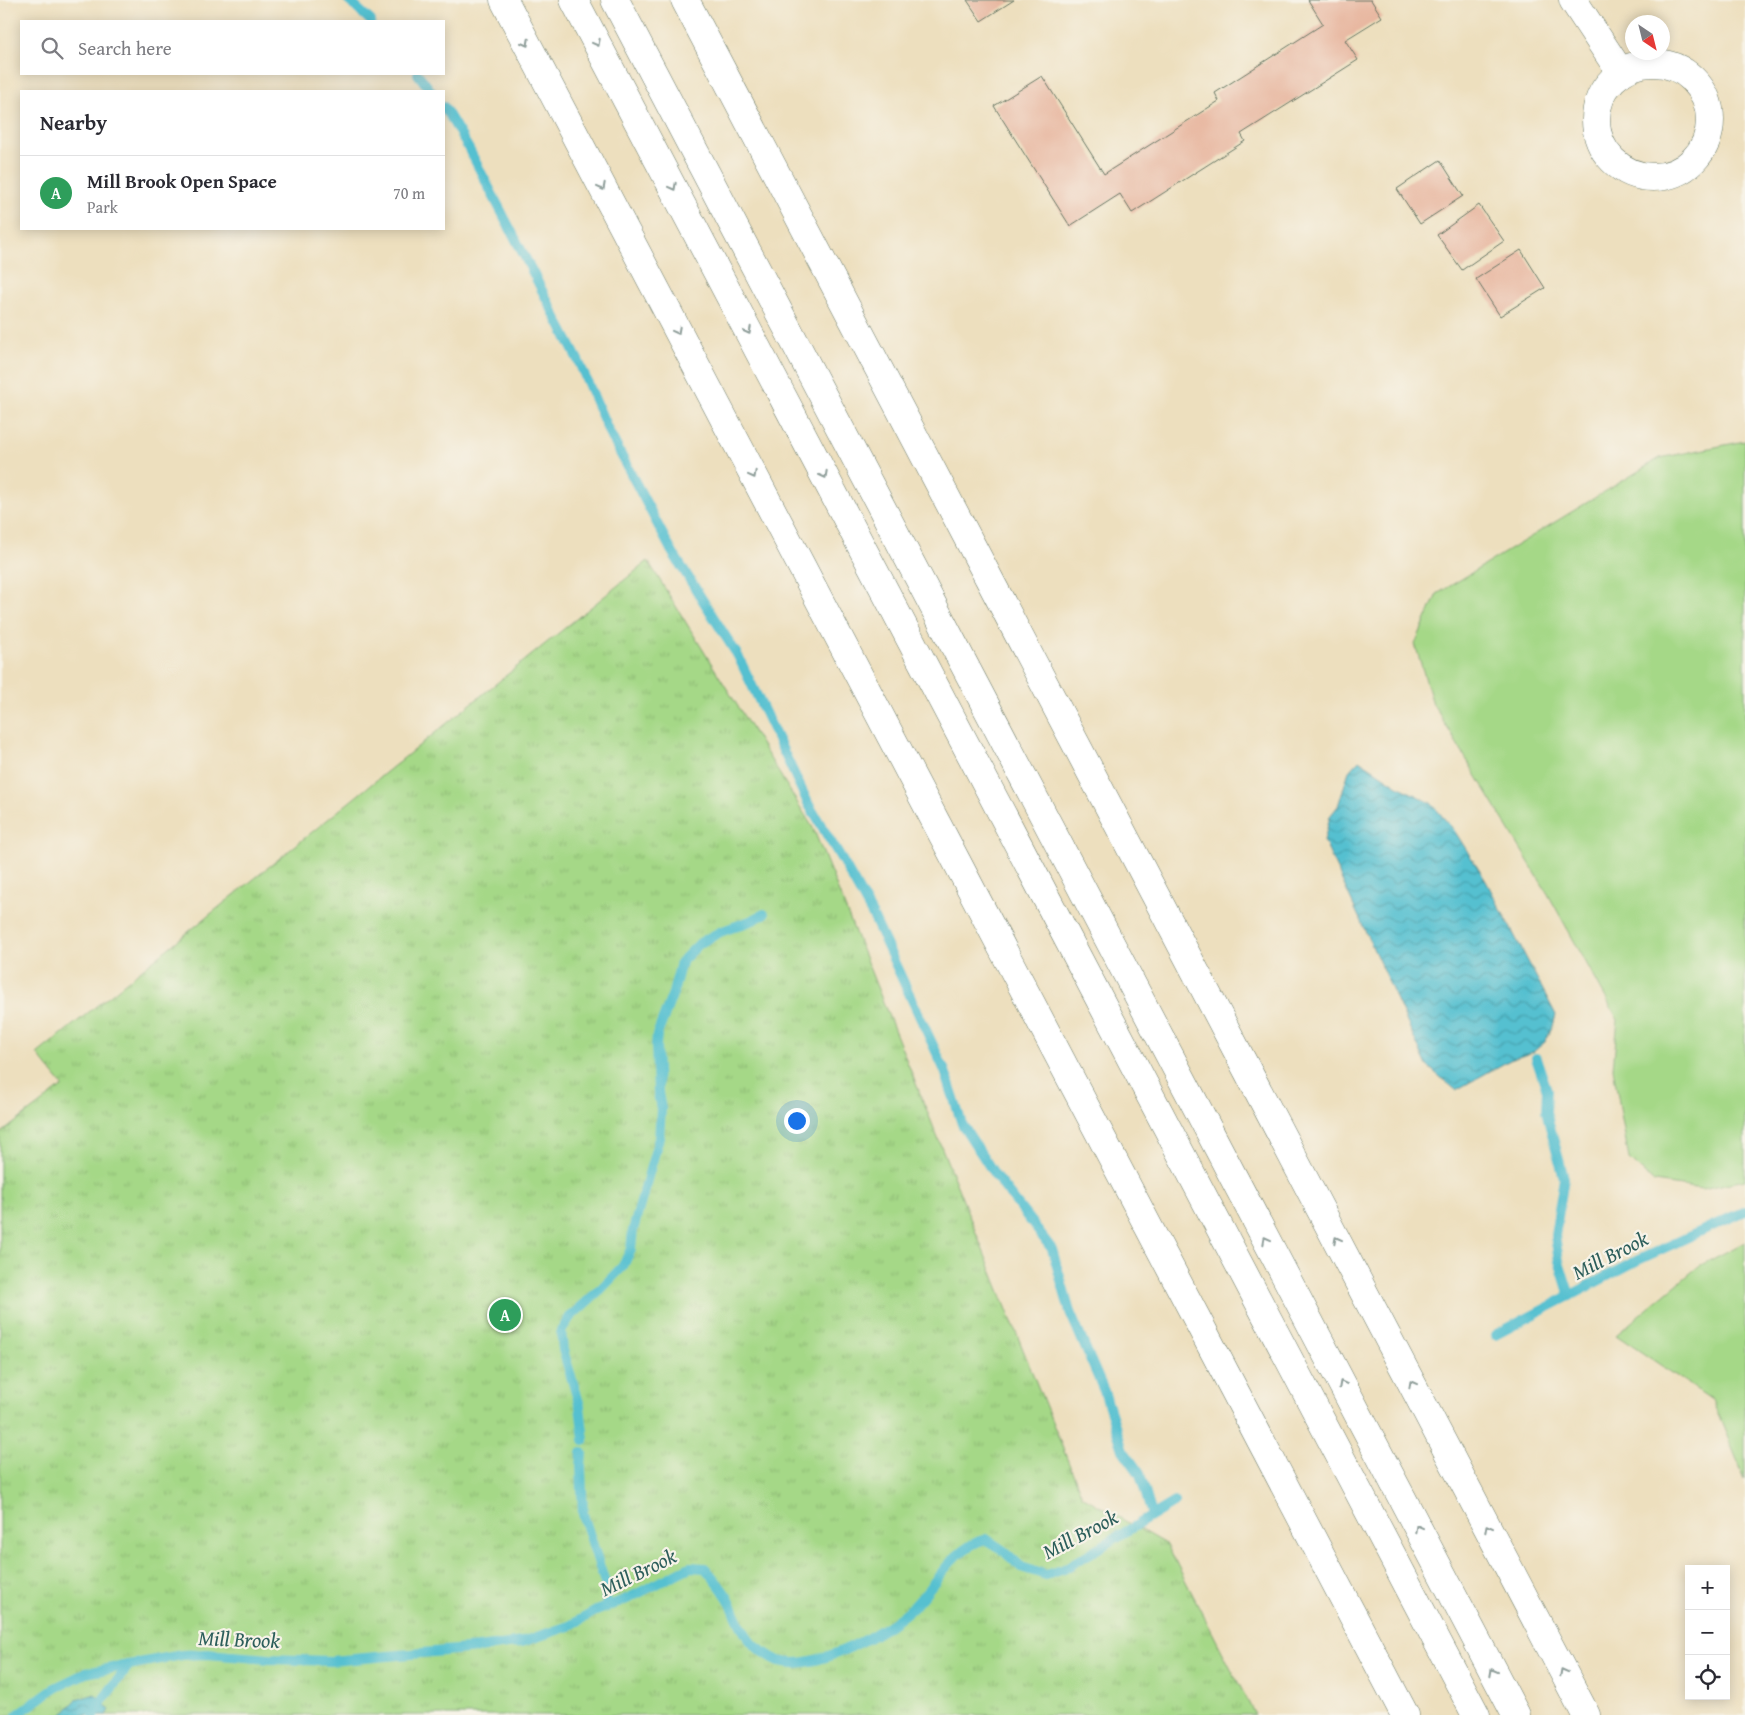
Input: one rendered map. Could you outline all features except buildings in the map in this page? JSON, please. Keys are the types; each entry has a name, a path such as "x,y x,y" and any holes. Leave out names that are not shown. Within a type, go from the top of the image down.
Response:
{"main road":[{"path":"504,0 1405,1715"},
{"path":"574,0 1476,1715"},
{"path":"615,0 1516,1715"},
{"path":"685,0 1586,1715"},
{"path":"1573,0 1621,72"},
{"path":"1657,63 1675,68 1691,78 1703,93 1709,111 1709,130 1703,147 1691,162 1676,172 1658,177 1638,175 1621,168 1608,156 1598,139 1595,120 1598,102 1608,85 1621,72 1638,65 1657,63"}],"green space":[{"path":"1745,441 1745,1180 1702,1189 1654,1182 1629,1159 1613,1068 1618,1020 1548,894 1433,704 1415,644 1437,594 1660,458"},
{"path":"648,561 813,828 1082,1496 1167,1545 1255,1715 0,1715 0,1134 63,1086 37,1054"},
{"path":"1745,1242 1745,1479 1712,1400 1616,1335 1699,1266"}],"water":[{"path":"1359,760 1398,786 1431,803 1454,830 1486,881 1556,1015 1545,1042 1533,1052 1510,1060 1456,1090 1427,1066 1324,841 1330,816 1338,806 1349,771"},
{"path":"95,1694 110,1710 107,1715 62,1715 76,1700"}],"waterway":[{"path":"348,0 370,20"},
{"path":"419,75 430,90"},
{"path":"445,109 469,149 578,360 608,430 671,550 738,656 809,805 873,916 945,1071 962,1124 997,1178 1052,1249 1070,1312 1104,1391 1123,1450 1140,1474 1152,1515"},
{"path":"584,1440 580,1406 563,1350 561,1331 570,1317 623,1266 631,1249 633,1230 659,1138 661,1109 658,1093 657,1035 673,993 681,962 700,943 720,932 764,914"},
{"path":"1536,1058 1547,1090 1546,1112 1564,1178 1555,1236 1559,1261 1570,1296"},
{"name":"Mill Brook","path":"1495,1335 1636,1261 1745,1211"},
{"path":"582,1453 583,1514 605,1583 607,1607"},
{"name":"Mill Brook","path":"17,1715 53,1689 86,1673 182,1655 207,1654 331,1661 479,1648 522,1642 569,1626 596,1611 627,1599 690,1567 705,1568 711,1575 728,1598 745,1632 759,1649 779,1661 794,1663 812,1661 851,1647 888,1626 915,1605 955,1557 975,1543 986,1539 1004,1551 1021,1567 1046,1575 1064,1569 1175,1502"},
{"path":"94,1715 129,1665"}],"place":[{"name":"Mill Brook Open Space","path":"505,1315"}]}
